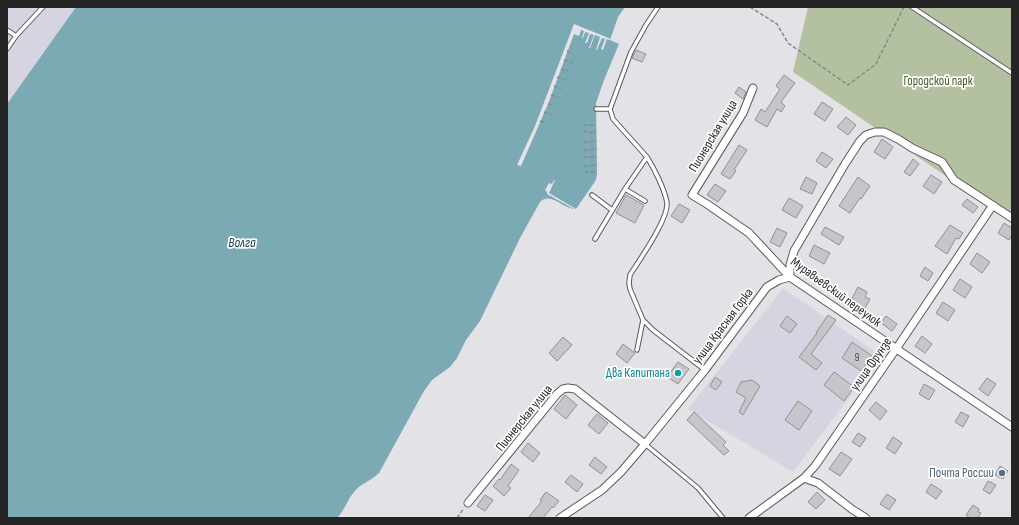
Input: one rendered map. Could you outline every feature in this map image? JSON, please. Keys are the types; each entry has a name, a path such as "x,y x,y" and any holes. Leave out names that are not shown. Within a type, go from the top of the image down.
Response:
{"street":[{"name":"Пионерская улица","path":"692,195 743,113 753,88"},
{"path":"790,277 790,265 794,251 844,164 860,141 866,135 875,132 884,132 912,148 942,162 954,180 1012,218"},
{"name":"Муравьевский переулок","path":"692,195 749,233 790,277 1012,428"},
{"name":"улица Фрунзе","path":"749,518 804,478 815,466 993,205"},
{"name":"улица Красная Горка","path":"560,518 602,490 621,472 705,370 768,288 779,280 790,277"},
{"name":"Пионерская улица","path":"468,503 502,463 548,403 563,389 575,389 645,444"},
{"path":"804,478 818,483 866,518"}],"lane":[{"path":"7,49 16,36 42,7"},
{"path":"658,7 646,25 632,52 610,108 613,119 647,156 658,176 667,203 663,220 630,275 629,283 643,320 653,330 705,370"},
{"path":"912,7 1012,73"},
{"path":"7,30 16,36"},
{"path":"596,109 610,108"},
{"path":"595,239 647,156"},
{"path":"625,189 645,201"},
{"path":"592,195 612,210"},
{"path":"637,350 643,320"},
{"path":"645,444 698,488 723,518"}],"path":[{"path":"750,7 777,24 788,43 848,85 876,64 904,7"},
{"path":"567,51 573,54"},
{"path":"564,60 572,63"},
{"path":"561,69 568,71"},
{"path":"557,77 565,80"},
{"path":"554,86 562,89"},
{"path":"551,95 558,98"},
{"path":"548,104 555,106"},
{"path":"544,112 552,115"},
{"path":"540,121 546,123"},
{"path":"584,125 596,125"},
{"path":"583,131 596,133"},
{"path":"584,142 596,141"},
{"path":"584,150 597,149"},
{"path":"584,157 597,157"},
{"path":"584,166 597,165"},
{"path":"585,172 597,172"},
{"path":"457,518 468,503"}],"shaded area":[{"path":"7,7 76,7 7,104"},
{"path":"783,288 881,356 793,472 688,409"}],"green space":[{"name":"Городской парк","path":"808,7 1012,7 1012,221 793,72"}],"water":[{"name":"Волга","path":"76,7 625,7 618,17 610,40 619,44 596,103 596,180 576,209 571,209 549,199 544,199 540,202 520,238 480,321 466,340 457,358 450,367 432,380 424,391 379,473 357,489 337,518 7,518 7,104"}],"pier":[{"path":"574,24 611,39 607,39 603,50 601,49 605,39 602,38 596,50 600,37 595,35 589,48 594,35 590,34 587,43 585,43 589,33 585,32 583,38 584,31 581,30 579,36 574,34 548,104 521,166 517,165 535,126"},
{"path":"554,180 549,193 576,209 547,194 545,190 549,183 552,184"}],"building":[{"path":"636,50 646,54 642,62 632,58"},
{"path":"784,75 795,83 781,102 785,106 781,112 777,109 767,127 755,120 761,109 765,112 780,89 776,86"},
{"path":"739,87 746,92 743,99 735,93"},
{"path":"822,102 833,109 825,121 814,114"},
{"path":"846,117 856,125 848,135 837,127"},
{"path":"882,139 893,147 885,159 874,152"},
{"path":"739,145 747,150 730,179 721,174"},
{"path":"822,152 833,159 826,168 816,161"},
{"path":"913,159 919,164 910,176 904,172"},
{"path":"931,175 942,182 934,194 923,186"},
{"path":"806,177 817,183 812,194 800,189"},
{"path":"858,177 870,186 850,213 839,206"},
{"path":"715,184 726,191 718,202 707,195"},
{"path":"626,195 644,205 635,223 616,213"},
{"path":"789,198 803,206 796,218 782,210"},
{"path":"967,199 978,207 973,213 962,205"},
{"path":"679,204 690,210 682,223 671,216"},
{"path":"1004,223 1012,228 1012,235 1009,240 998,233"},
{"path":"950,225 963,233 959,239 956,238 947,254 935,246"},
{"path":"825,227 844,237 839,245 821,234"},
{"path":"777,228 787,233 780,247 770,242"},
{"path":"814,245 830,253 824,264 809,256"},
{"path":"977,253 990,262 982,273 970,264"},
{"path":"925,267 933,273 928,281 920,276"},
{"path":"960,279 972,287 965,298 953,290"},
{"path":"858,287 867,292 865,297 870,299 864,310 850,302"},
{"path":"943,302 955,310 948,321 936,313"},
{"path":"828,315 836,320 811,354 822,363 816,370 799,357"},
{"path":"787,316 797,324 790,333 780,326"},
{"path":"886,316 897,324 892,331 881,323"},
{"path":"922,336 932,344 925,353 915,346"},
{"path":"563,337 572,345 557,361 549,353"},
{"path":"852,342 872,356 861,371 842,358"},
{"path":"623,344 635,353 627,363 616,354"},
{"name":"Два Капитана","path":"678,362 689,369 678,384 667,377"},
{"path":"834,372 854,387 844,401 824,385"},
{"path":"715,377 722,382 716,390 710,386"},
{"path":"987,378 996,384 988,396 979,389"},
{"path":"752,380 760,386 743,415 739,412 746,398 736,392 741,382"},
{"path":"924,384 935,390 929,400 919,394"},
{"path":"565,395 577,405 566,419 554,409"},
{"path":"798,401 812,411 799,430 785,420"},
{"path":"876,402 887,411 880,420 869,410"},
{"path":"694,412 726,442 723,445 729,451 724,455 687,420"},
{"path":"961,412 969,416 963,427 955,422"},
{"path":"597,414 608,423 599,434 588,425"},
{"path":"858,433 866,438 860,447 852,442"},
{"path":"893,437 902,443 895,454 886,448"},
{"path":"528,443 540,453 533,462 521,452"},
{"path":"841,452 852,459 840,476 829,469"},
{"path":"595,457 607,467 601,474 589,465"},
{"path":"511,464 519,470 508,486 511,488 504,496 493,486 499,479 500,480"},
{"name":"Почта России","path":"1000,466 1008,471 1003,479 995,475"},
{"path":"571,475 583,484 577,492 565,482"},
{"path":"988,481 996,485 990,494 983,490"},
{"path":"931,484 942,491 936,499 926,492"},
{"path":"546,492 559,501 543,518 528,518 542,501 540,500"},
{"path":"817,492 825,500 816,509 808,502"},
{"path":"887,494 896,500 889,510 880,504"},
{"path":"485,495 493,500 485,511 477,506"},
{"path":"973,505 979,509 978,512 981,513 978,518 970,518 966,515"}],"place":[{"name":"Два Капитана","path":"678,373"},
{"name":"Почта России","path":"1002,473"}]}
